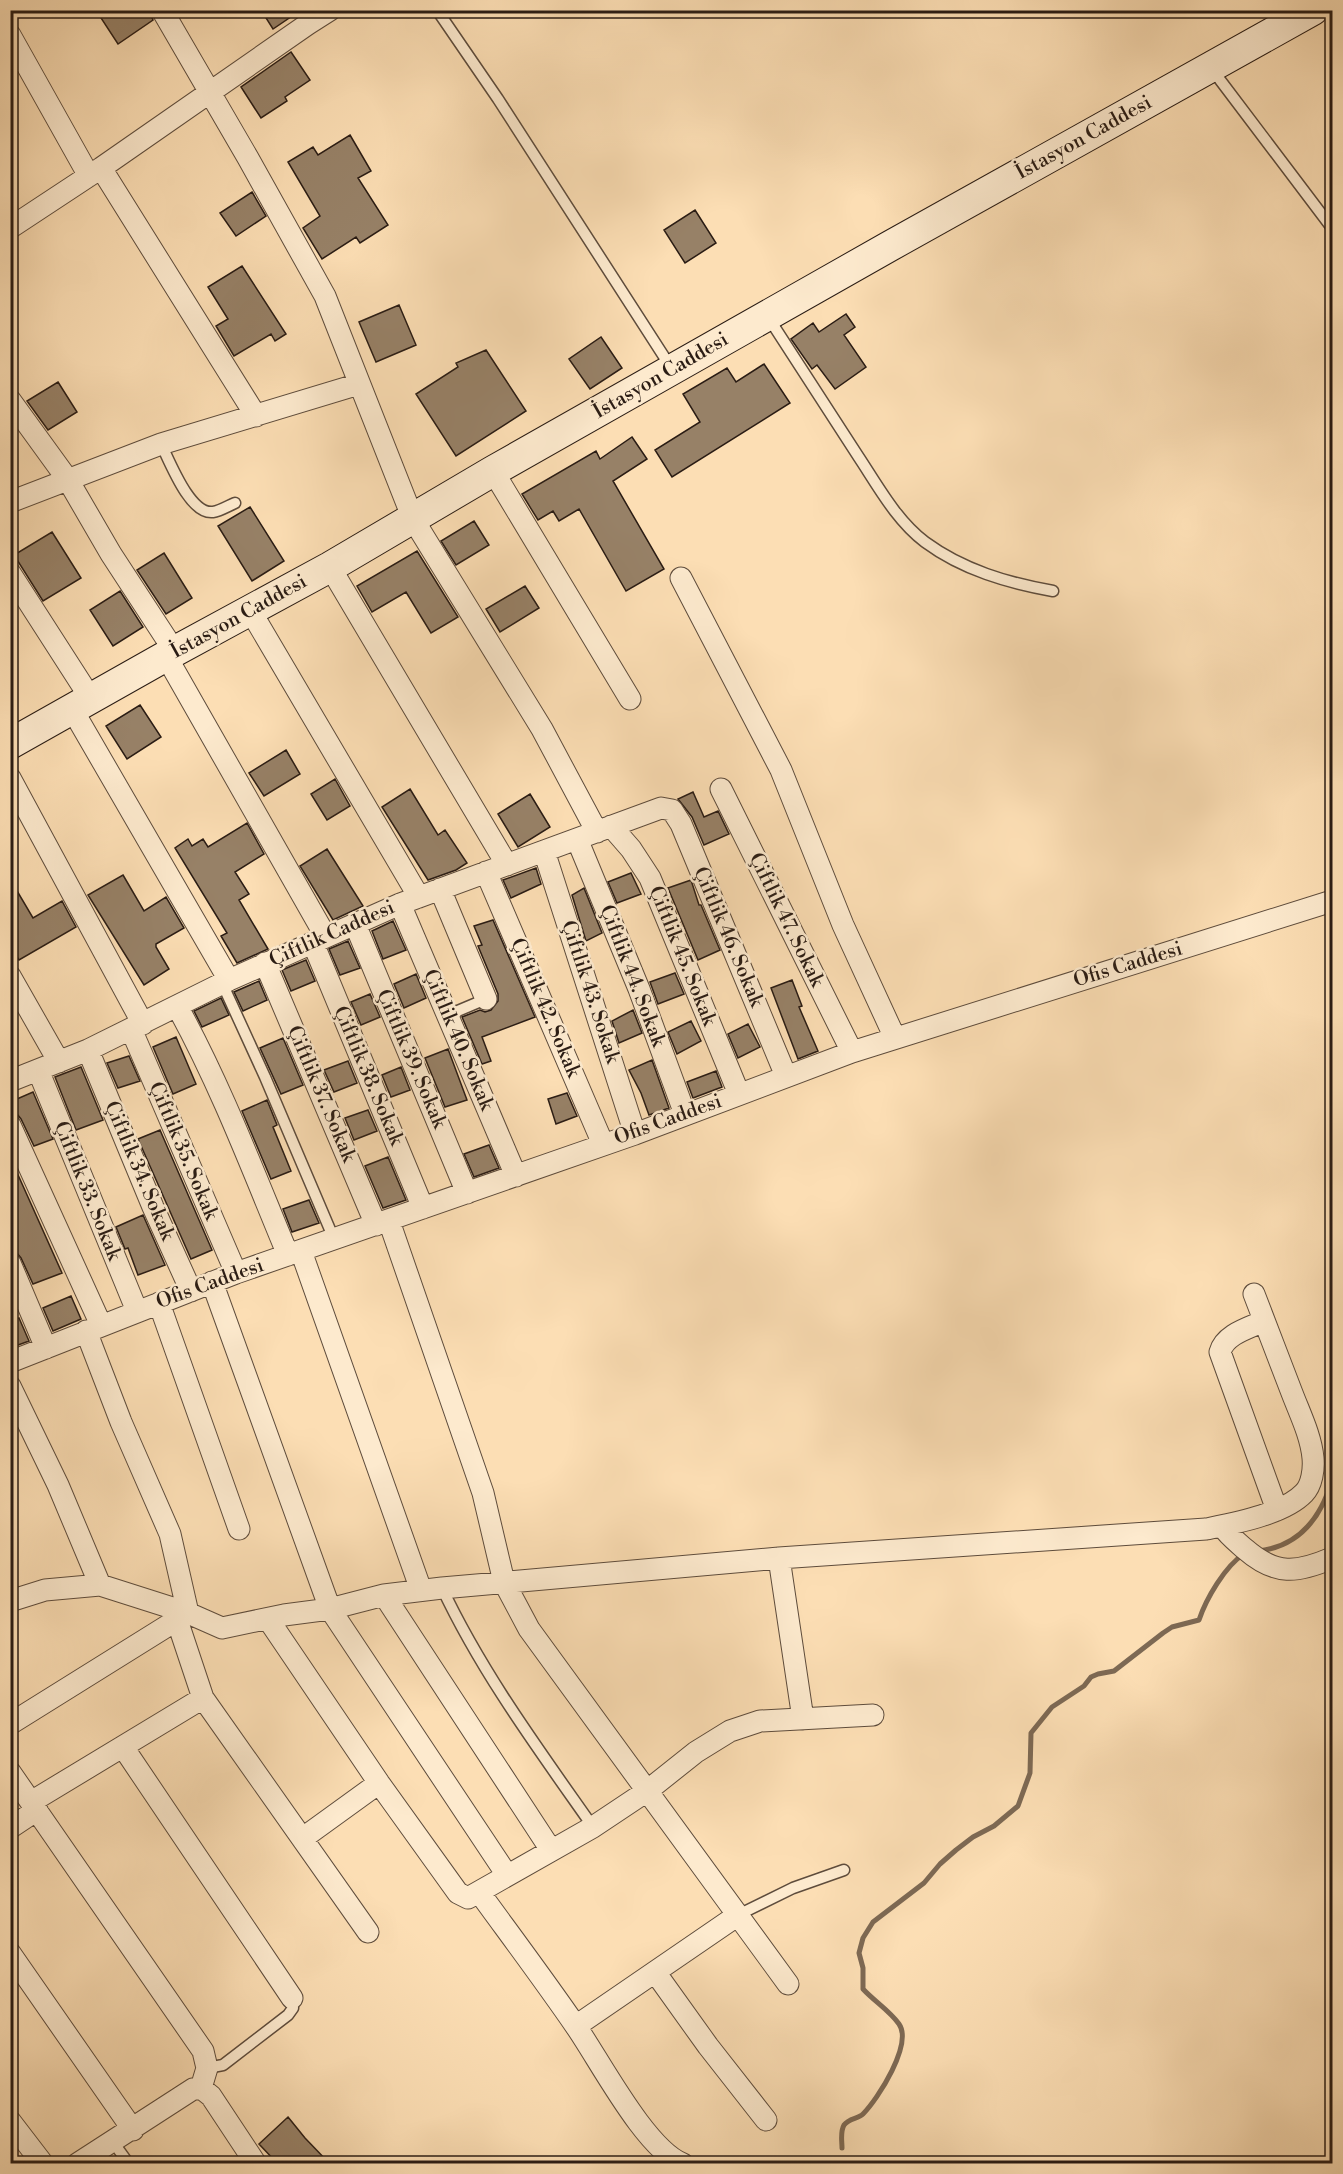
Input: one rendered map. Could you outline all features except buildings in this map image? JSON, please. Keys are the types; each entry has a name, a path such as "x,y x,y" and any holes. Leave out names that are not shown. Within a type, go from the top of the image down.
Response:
{"main road":[{"name":"İstasyon Caddesi","path":"10,744 330,567 767,315 1312,10"}],"street":[{"path":"162,10 248,158 324,296 413,519 542,729 595,832"},
{"path":"10,228 330,10"},
{"path":"10,35 95,172 256,416"},
{"path":"10,502 161,444 359,384"},
{"name":"Çiftlik 38. Sokak","path":"10,400 68,480 170,654 319,940 423,1208"},
{"path":"493,471 630,699"},
{"path":"330,567 507,865"},
{"path":"10,573 82,704 225,982"},
{"path":"681,579 781,770 843,925 895,1038"},
{"name":"Çiftlik 40. Sokak","path":"250,610 409,901 448,1015 516,1176"},
{"name":"Çiftlik 35. Sokak","path":"10,778 137,1026 236,1273"},
{"name":"Çiftlik 47. Sokak","path":"721,789 852,1052"},
{"name":"Çiftlik Caddesi","path":"10,1081 88,1050 225,982 409,901 661,808"},
{"name":"Çiftlik 46. Sokak","path":"661,808 672,810 681,824 786,1076"},
{"name":"Çiftlik 45. Sokak","path":"595,832 631,849 650,878 739,1094"},
{"name":"Çiftlik 44. Sokak","path":"595,832 639,989 685,1114"},
{"name":"Çiftlik 43. Sokak","path":"544,851 635,1134"},
{"name":"Çiftlik 42. Sokak","path":"486,872 603,1144"},
{"path":"440,889 486,999"},
{"name":"Ofis Caddesi","path":"10,1362 236,1273 635,1134 852,1052 1332,901"},
{"name":"Çiftlik 39. Sokak","path":"355,924 467,1193"},
{"name":"Çiftlik 37. Sokak","path":"266,963 382,1223 483,1493 504,1582 529,1629 788,1984"},
{"path":"10,976 59,1062"},
{"path":"177,1006 198,1043 294,1253 432,1589"},
{"name":"Çiftlik 34. Sokak","path":"88,1050 153,1207 191,1291"},
{"name":"Çiftlik 33. Sokak","path":"38,1070 137,1311"},
{"path":"10,1125 94,1328 121,1422 170,1534 183,1616 203,1698 368,1932"},
{"path":"10,1263 46,1348"},
{"path":"212,1282 330,1609 507,1875"},
{"path":"10,1601 45,1590 100,1585 222,1628 330,1609 384,1595 432,1589 779,1558 1206,1529 1222,1526 1291,1504 1306,1492 1311,1479 1313,1460 1307,1432 1254,1294"},
{"path":"159,1303 238,1529"},
{"path":"1264,1321 1226,1340 1220,1352 1277,1510"},
{"path":"10,1386 58,1485 100,1585"},
{"path":"1222,1526 1247,1551 1272,1567 1295,1570 1332,1558"},
{"path":"779,1558 803,1719"},
{"path":"384,1595 551,1851"},
{"path":"10,1724 183,1616"},
{"path":"268,1619 379,1783 458,1893 468,1898 593,1827 646,1791 696,1752 730,1731 760,1721 873,1715"},
{"path":"10,1828 34,1806 203,1698"},
{"path":"123,1747 292,1998"},
{"path":"10,1772 203,2051 207,2068 201,2088"},
{"path":"303,1838 379,1783"},
{"path":"479,1892 576,2026 632,2114 668,2156 683,2163"},
{"path":"576,2026 738,1915"},
{"path":"10,1953 133,2130"},
{"path":"655,1972 708,2046 766,2120"},
{"path":"77,2163 133,2130 193,2089 201,2088 211,2096 256,2163"},
{"path":"10,2121 43,2163"}],"lane":[{"path":"437,10 498,99 673,369"},
{"path":"1210,67 1332,228"},
{"path":"767,315 892,508 914,533 936,549 983,573 1053,591"},
{"path":"161,444 190,500 197,507 214,512 235,503"},
{"path":"225,982 334,1239"},
{"path":"448,1015 486,999"},
{"path":"432,1589 459,1624 509,1706 593,1827"},
{"path":"738,1915 793,1888 844,1870"},
{"path":"207,2068 223,2065 288,2015 293,2008 292,1998"},
{"path":"113,2142 129,2163"}],"waterway":[{"path":"1259,1551 1286,1543 1306,1528 1322,1506 1332,1480"},
{"path":"842,2148 844,2125 863,2114 877,2096 892,2071 901,2044 902,2033 899,2024 863,1989 863,1968 859,1953 863,1938 873,1922 924,1883 956,1850 973,1837 994,1826 1018,1806 1030,1773 1031,1733 1052,1707 1084,1686 1091,1677 1114,1671 1172,1627 1199,1620 1217,1584 1230,1566 1244,1554"}]}
